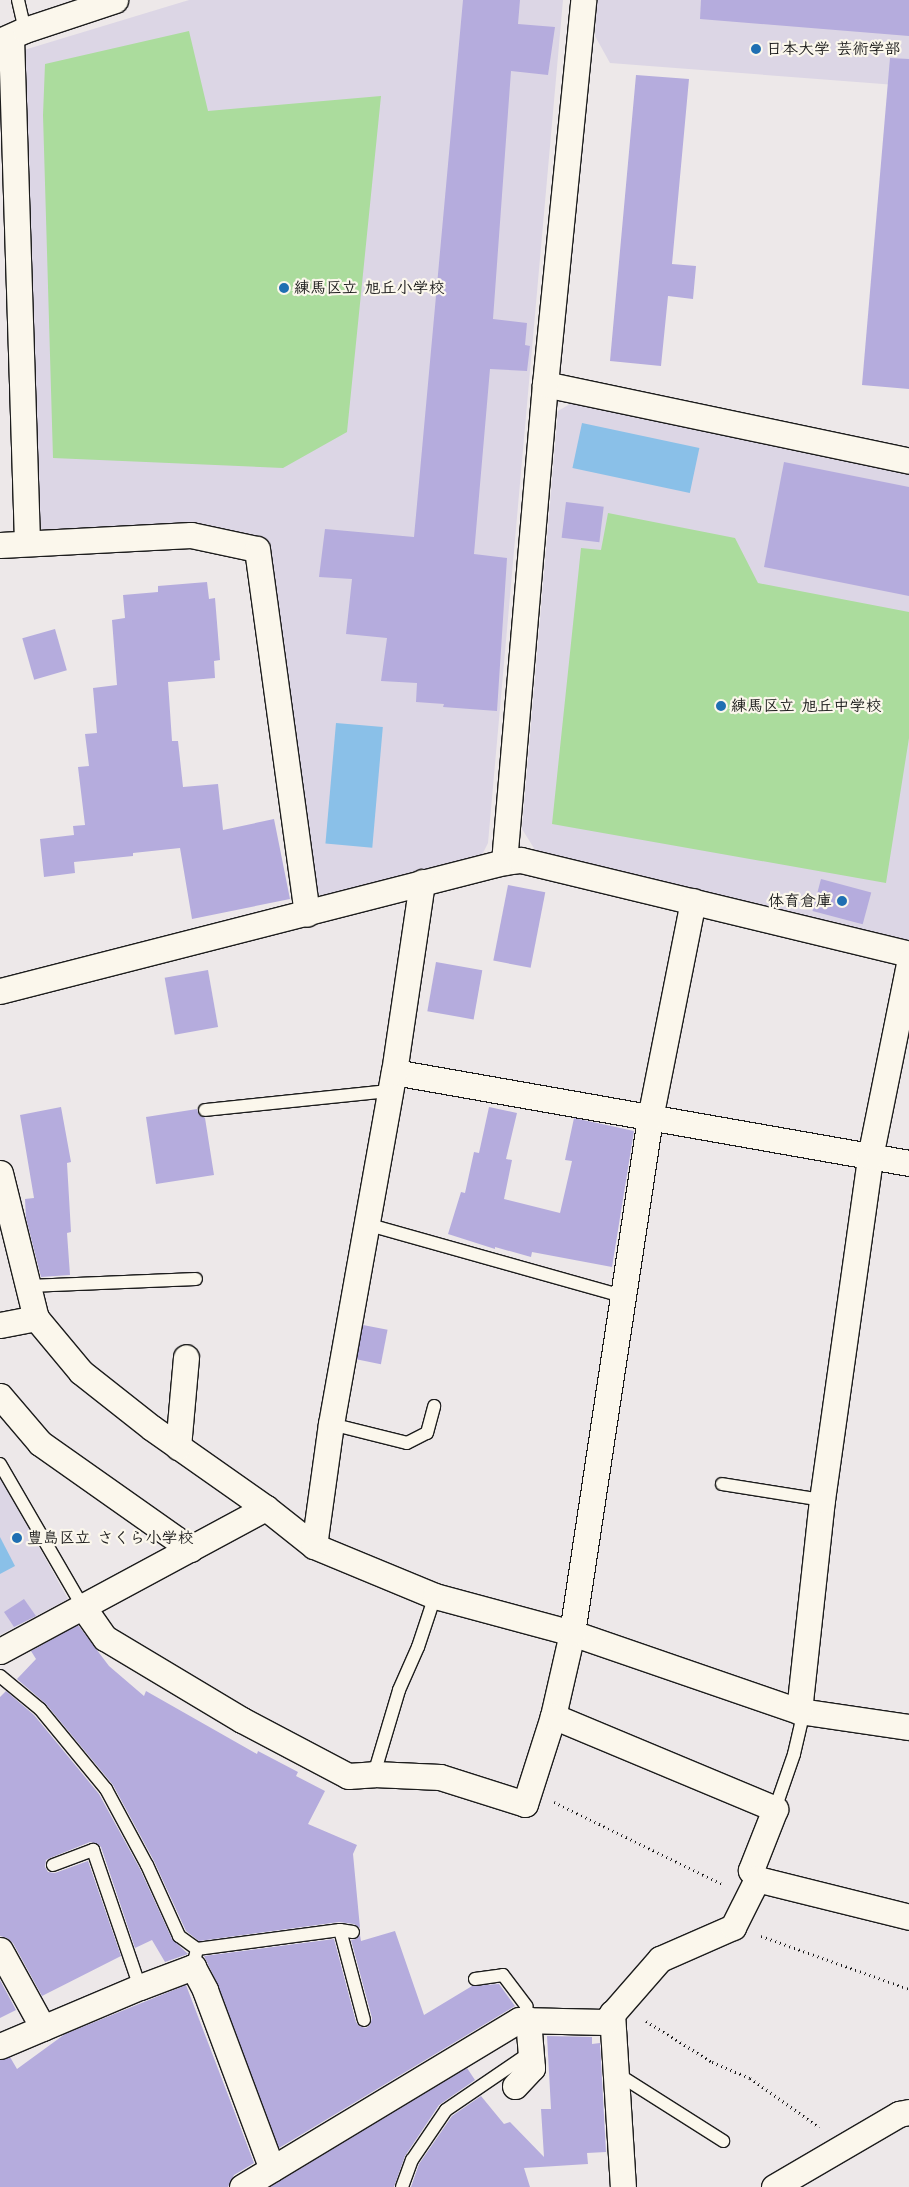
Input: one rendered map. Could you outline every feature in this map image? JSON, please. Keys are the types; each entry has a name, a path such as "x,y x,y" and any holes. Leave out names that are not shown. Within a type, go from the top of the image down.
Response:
{"street":[{"path":"27,542 9,300 12,36 115,0"},
{"path":"504,862 545,384 574,111 583,0"},
{"path":"545,384 909,461"},
{"path":"0,545 27,542 191,535 257,549 307,914"},
{"path":"0,990 307,914 422,882 504,862 521,860 909,954"},
{"path":"314,1546 331,1424 392,1081 422,882"},
{"path":"83,1607 105,1638 242,1720 348,1776 374,1774 440,1777 525,1804 553,1716 572,1633 650,1118 693,901"},
{"path":"802,1711 822,1500 870,1156 909,963"},
{"path":"392,1081 650,1118 909,1163"},
{"path":"0,1173 36,1318 81,1372 178,1446 266,1508 314,1546 435,1596 572,1633 802,1711 909,1727"},
{"path":"0,1325 36,1318"},
{"path":"178,1446 186,1357"},
{"path":"0,1396 40,1443 190,1549"},
{"path":"0,1651 266,1508"},
{"path":"242,2187 519,2020 605,2022 660,1959 733,1927 753,1888 750,1870 775,1809 553,1716"},
{"path":"753,1888 909,1917"},
{"path":"0,1950 43,2028"},
{"path":"0,2046 140,1987 195,1958 205,1990 272,2169"},
{"path":"616,2009 616,2073 623,2187"},
{"path":"515,2086 532,2068 528,2019"},
{"path":"774,2187 848,2144 906,2115"}],"lane":[{"path":"12,36 18,0"},
{"path":"204,1110 392,1081"},
{"path":"366,1224 623,1296"},
{"path":"29,1286 196,1279"},
{"path":"331,1424 407,1443 427,1433 434,1406"},
{"path":"0,1464 83,1607"},
{"path":"722,1484 822,1500"},
{"path":"374,1774 399,1690 418,1647 435,1596"},
{"path":"0,1676 40,1709 106,1788 147,1866 179,1936 195,1958 347,1931 364,2020"},
{"path":"775,1809 794,1754 802,1711"},
{"path":"53,1866 93,1850 140,1987"},
{"path":"475,1979 503,1975 526,2006 528,2019"},
{"path":"402,2187 412,2160 446,2110 531,2052"},
{"path":"616,2073 723,2141"}],"path":[{"path":"530,1789 753,1888"},
{"path":"733,1927 909,1989"},
{"path":"616,2009 712,2062 750,2078 810,2121 848,2144"}],"shaded area":[{"name":"練馬区立 旭丘小学校","path":"189,0 563,0 488,843 480,859 326,898 314,891 266,543 45,531 36,525 24,50"},
{"name":"日本大学 芸術学部","path":"597,0 909,0 909,86 610,63 595,36"},
{"name":"練馬区立 旭丘中学校","path":"575,401 909,473 909,945 537,853 522,829 558,411"},
{"name":"豊島区立 さくら小学校","path":"0,1477 68,1599 0,1635"}],"green space":[{"path":"189,31 208,111 381,96 347,432 283,468 53,458 43,115 45,64"},
{"path":"608,513 735,538 758,583 909,612 909,738 886,883 552,824 581,548 601,550"}],"water":[{"path":"582,423 699,448 690,493 572,468"},
{"path":"336,723 383,727 372,848 325,844"},
{"path":"0,1537 15,1566 0,1574"}],"building":[{"path":"463,0 520,0 518,24 555,27 548,75 511,71 493,319 527,323 525,345 530,346 527,371 490,369 474,554 507,558 497,711 443,707 444,704 416,702 417,683 381,681 387,638 346,634 352,579 319,577 325,529 414,537"},
{"path":"701,0 909,0 909,36 700,19"},
{"path":"890,58 909,59 909,389 862,385"},
{"path":"636,75 689,79 672,264 696,266 693,299 668,296 661,366 610,361"},
{"path":"784,462 909,487 909,596 764,567"},
{"path":"566,502 604,507 599,542 562,538"},
{"path":"207,582 209,599 215,598 220,660 214,661 215,678 168,682 172,741 178,741 183,787 218,784 223,830 274,819 290,899 192,919 180,848 133,853 133,856 74,862 75,873 44,877 40,839 74,835 73,826 85,825 78,767 89,766 85,734 97,733 93,688 117,685 112,620 125,618 123,595 158,592 158,586"},
{"path":"55,629 67,670 34,680 22,638"},
{"name":"体育倉庫","path":"821,879 871,892 863,924 812,911"},
{"path":"508,885 545,892 531,968 493,961"},
{"path":"436,962 482,970 474,1019 427,1011"},
{"path":"208,970 218,1027 175,1035 165,978"},
{"path":"61,1107 71,1162 67,1163 71,1232 67,1233 70,1275 41,1277 26,1218 25,1199 34,1198 20,1115"},
{"path":"489,1107 517,1113 506,1159 512,1160 504,1199 560,1213 572,1161 565,1160 574,1118 634,1131 612,1267 532,1252 531,1257 495,1247 495,1249 448,1234 461,1192 465,1193 474,1152 479,1153"},
{"path":"197,1109 199,1115 205,1118 214,1175 156,1184 146,1117"},
{"path":"363,1325 388,1330 381,1364 356,1359"},
{"path":"24,1599 36,1616 14,1627 4,1612"},
{"path":"78,1625 109,1666 144,1696 146,1691 257,1754 258,1751 298,1772 296,1776 325,1791 308,1824 357,1845 353,1854 360,1928 354,1924 339,1922 199,1941 186,1931 154,1861 113,1785 46,1704 17,1679 36,1659 31,1651"},
{"path":"6,1691 34,1715 99,1794 140,1869 172,1939 188,1954 165,1962 152,1940 135,1948 101,1847 90,1842 46,1860 45,1867 48,1872 55,1873 88,1861 121,1956 42,1996 13,1943 7,1938 0,1936 0,1697"},
{"path":"395,1931 424,2015 472,1986 499,1984 515,2006 279,2148 218,1985 204,1956 334,1939 356,2022 359,2026 366,2028 370,2025 372,2018 351,1940 356,1939 360,1935 361,1941"},
{"path":"0,1980 16,2010 0,2018"},
{"path":"186,1985 254,2163 234,2175 228,2187 0,2187 0,2060 10,2057 17,2069 65,2034"},
{"path":"547,2036 592,2037 592,2044 600,2043 606,2152 587,2153 588,2164 524,2168 530,2187 411,2187 419,2164 452,2116 481,2096 504,2124 510,2122 544,2157 541,2109 551,2109"},
{"path":"467,2068 475,2080 439,2105 405,2156 394,2187 270,2187"}],"place":[{"name":"日本大学 芸術学部","path":"756,49"},
{"name":"練馬区立 旭丘小学校","path":"284,288"},
{"name":"練馬区立 旭丘中学校","path":"721,706"},
{"name":"体育倉庫","path":"842,901"},
{"name":"豊島区立 さくら小学校","path":"17,1538"}]}
